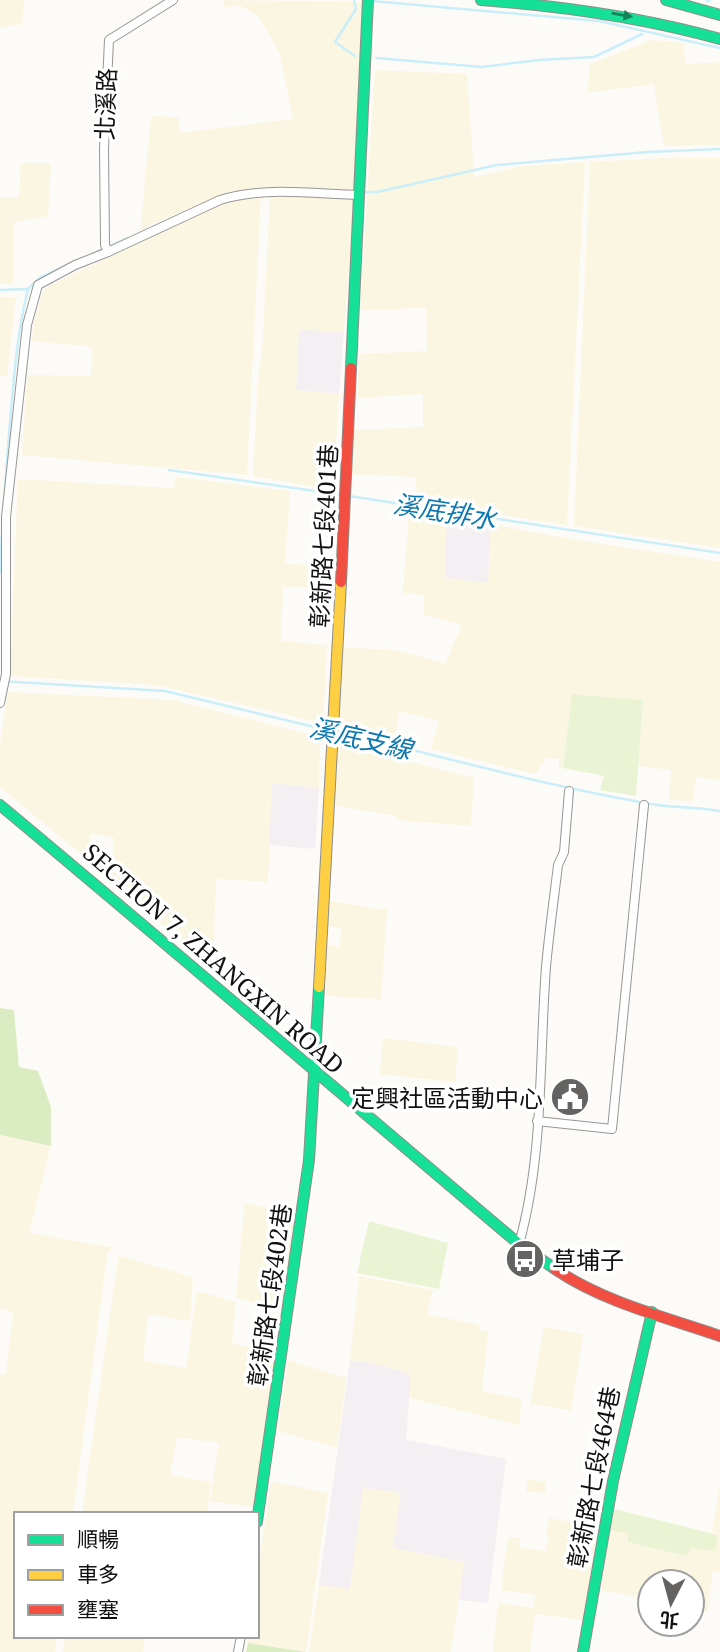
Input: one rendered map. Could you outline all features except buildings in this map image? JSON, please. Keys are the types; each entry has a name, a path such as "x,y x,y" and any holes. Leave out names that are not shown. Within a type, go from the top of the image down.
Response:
{"street":[{"name":"北溪路","path":"106,248 104,149 109,40 173,0"},
{"name":"彰新路七段401巷","path":"315,1073 368,0"},
{"path":"481,0 650,19 720,39"},
{"path":"666,0 720,15"},
{"path":"0,703 6,674 6,517 27,326 38,285 106,248 236,195 269,192 360,195"},
{"path":"519,1244 528,1206 537,1121 546,967 558,865 564,852 569,791"},
{"name":"SECTION 7, ZHANGXIN ROAD","path":"0,805 215,984 315,1073 519,1244 574,1282 720,1336"},
{"path":"537,1121 612,1129 644,805"},
{"name":"彰新路七段402巷","path":"258,1512 309,1160 315,1073"},
{"name":"彰新路七段464巷","path":"583,1652 600,1539 630,1398 652,1312"}],"shaded area":[{"path":"0,0 24,0 22,24 0,28"},
{"path":"223,0 364,2 357,189 230,191 143,228 140,233 151,116 178,117 180,133 293,119 280,54 259,17 239,5 224,8"},
{"path":"652,40 684,43 685,64 720,62 720,145 664,146 654,84 587,93 590,64"},
{"path":"375,70 467,74 474,177 523,166 585,162 567,525 415,502 416,477 349,474 353,430 423,427 423,394 357,398 359,354 427,351 426,308 360,310"},
{"path":"720,158 720,548 574,526 590,162"},
{"path":"21,163 51,163 48,216 14,222 13,284 0,284 0,197 19,198"},
{"path":"261,195 247,475 22,455 27,375 91,376 93,347 32,341 35,315 44,290 229,200"},
{"path":"270,195 354,199 344,332 299,330 296,390 339,394 333,490 253,476"},
{"path":"0,297 16,297 7,376 0,376"},
{"path":"299,329 344,332 339,394 296,390"},
{"path":"175,477 290,491 285,563 330,568 328,589 283,586 281,641 327,645 323,723 156,685 10,676 18,479 174,488"},
{"path":"409,512 447,517 445,578 488,583 491,524 720,562 720,781 696,777 693,801 669,800 671,770 637,766 642,700 572,694 563,768 559,768 559,759 546,758 535,774 431,749 439,721 399,711 395,740 338,726 343,647 402,651 445,664 462,625 424,615 424,595 403,593"},
{"path":"447,517 491,524 488,583 444,578"},
{"path":"8,692 172,700 320,737 319,788 272,783 268,882 216,879 213,969 95,865 113,865 114,838 91,833 86,858 0,787 0,744"},
{"path":"336,743 474,778 471,826 397,820 396,816 333,805"},
{"path":"272,783 319,788 315,849 268,845"},
{"path":"330,901 387,910 381,999 326,996 326,945 340,947 341,928 326,925"},
{"path":"383,1038 458,1047 455,1082 380,1074"},
{"path":"0,1135 51,1146 29,1233 112,1247 107,1255 73,1512 14,1512 14,1638 57,1638 55,1652 0,1652 0,1374 6,1375 13,1312 0,1308"},
{"path":"245,1202 299,1217 284,1310 236,1298"},
{"path":"120,1256 193,1277 190,1321 148,1314 143,1361 186,1368 197,1291 236,1302 232,1343 281,1357 259,1508 210,1501 219,1443 177,1437 170,1475 211,1482 207,1512 82,1512"},
{"path":"359,1276 433,1290 427,1314 479,1325 479,1330 488,1332 482,1391 522,1399 519,1425 410,1398 410,1374 374,1363 350,1360"},
{"path":"544,1327 583,1334 571,1410 530,1404"},
{"path":"288,1360 346,1378 337,1448 278,1431"},
{"path":"350,1360 374,1363 411,1374 406,1440 506,1459 488,1603 459,1600 464,1562 393,1548 400,1493 364,1488 350,1590 319,1585"},
{"path":"528,1479 545,1482 546,1493 526,1492"},
{"path":"271,1481 328,1493 306,1652 248,1643 249,1638 259,1638 259,1564"},
{"path":"720,1483 720,1573 713,1571 707,1612 706,1568 636,1568 636,1597 601,1590 610,1530 628,1533 686,1556 691,1548 718,1535 712,1532"},
{"path":"363,1488 400,1493 393,1548 464,1562 451,1652 309,1652 319,1585 350,1589"},
{"path":"549,1518 598,1527 583,1620 535,1614 530,1652 493,1652 498,1603 533,1608 536,1595 501,1590 508,1537 520,1538 519,1547 545,1551 549,1536 546,1535"},
{"path":"65,1638 145,1638 143,1652 63,1652"}],"green space":[{"path":"572,694 643,700 636,796 600,790 604,776 563,768"},
{"path":"0,1008 14,1010 19,1067 38,1071 51,1107 51,1146 0,1135"},
{"path":"369,1221 448,1243 439,1289 357,1273"},
{"path":"615,1509 718,1535 715,1551 691,1548 686,1556 628,1542 628,1533 610,1530"},
{"path":"248,1643 306,1652 246,1652"}],"waterway":[{"path":"354,0 356,9 335,42 355,56"},
{"path":"372,1 599,21 720,48"},
{"path":"376,58 482,67 594,57 642,34"},
{"path":"363,192 377,192 497,165 648,152 720,149"},
{"path":"92,254 128,238"},
{"path":"28,289 40,278 67,265"},
{"name":"溪底支線","path":"0,290 28,289 15,372 0,573"},
{"name":"溪底排水","path":"169,470 343,495"},
{"name":"溪底排水","path":"349,496 720,553"},
{"name":"溪底支線","path":"0,681 165,691 331,731"},
{"name":"溪底支線","path":"338,732 611,797 720,811"}],"traffic: fast":[{"path":"351,368 368,0"},
{"path":"481,0 601,13 720,39"},
{"path":"666,0 720,15"},
{"path":"0,805 519,1244 555,1269"},
{"path":"258,1512 309,1160 319,987"},
{"path":"583,1652 613,1481 652,1312"}],"traffic: slow":[{"path":"319,987 341,582"}],"traffic: jam":[{"path":"341,582 351,368"},
{"path":"555,1269 614,1300 720,1336"}],"place":[{"name":"定興社區活動中心","path":"570,1097"},
{"name":"草埔子","path":"525,1259"}]}
